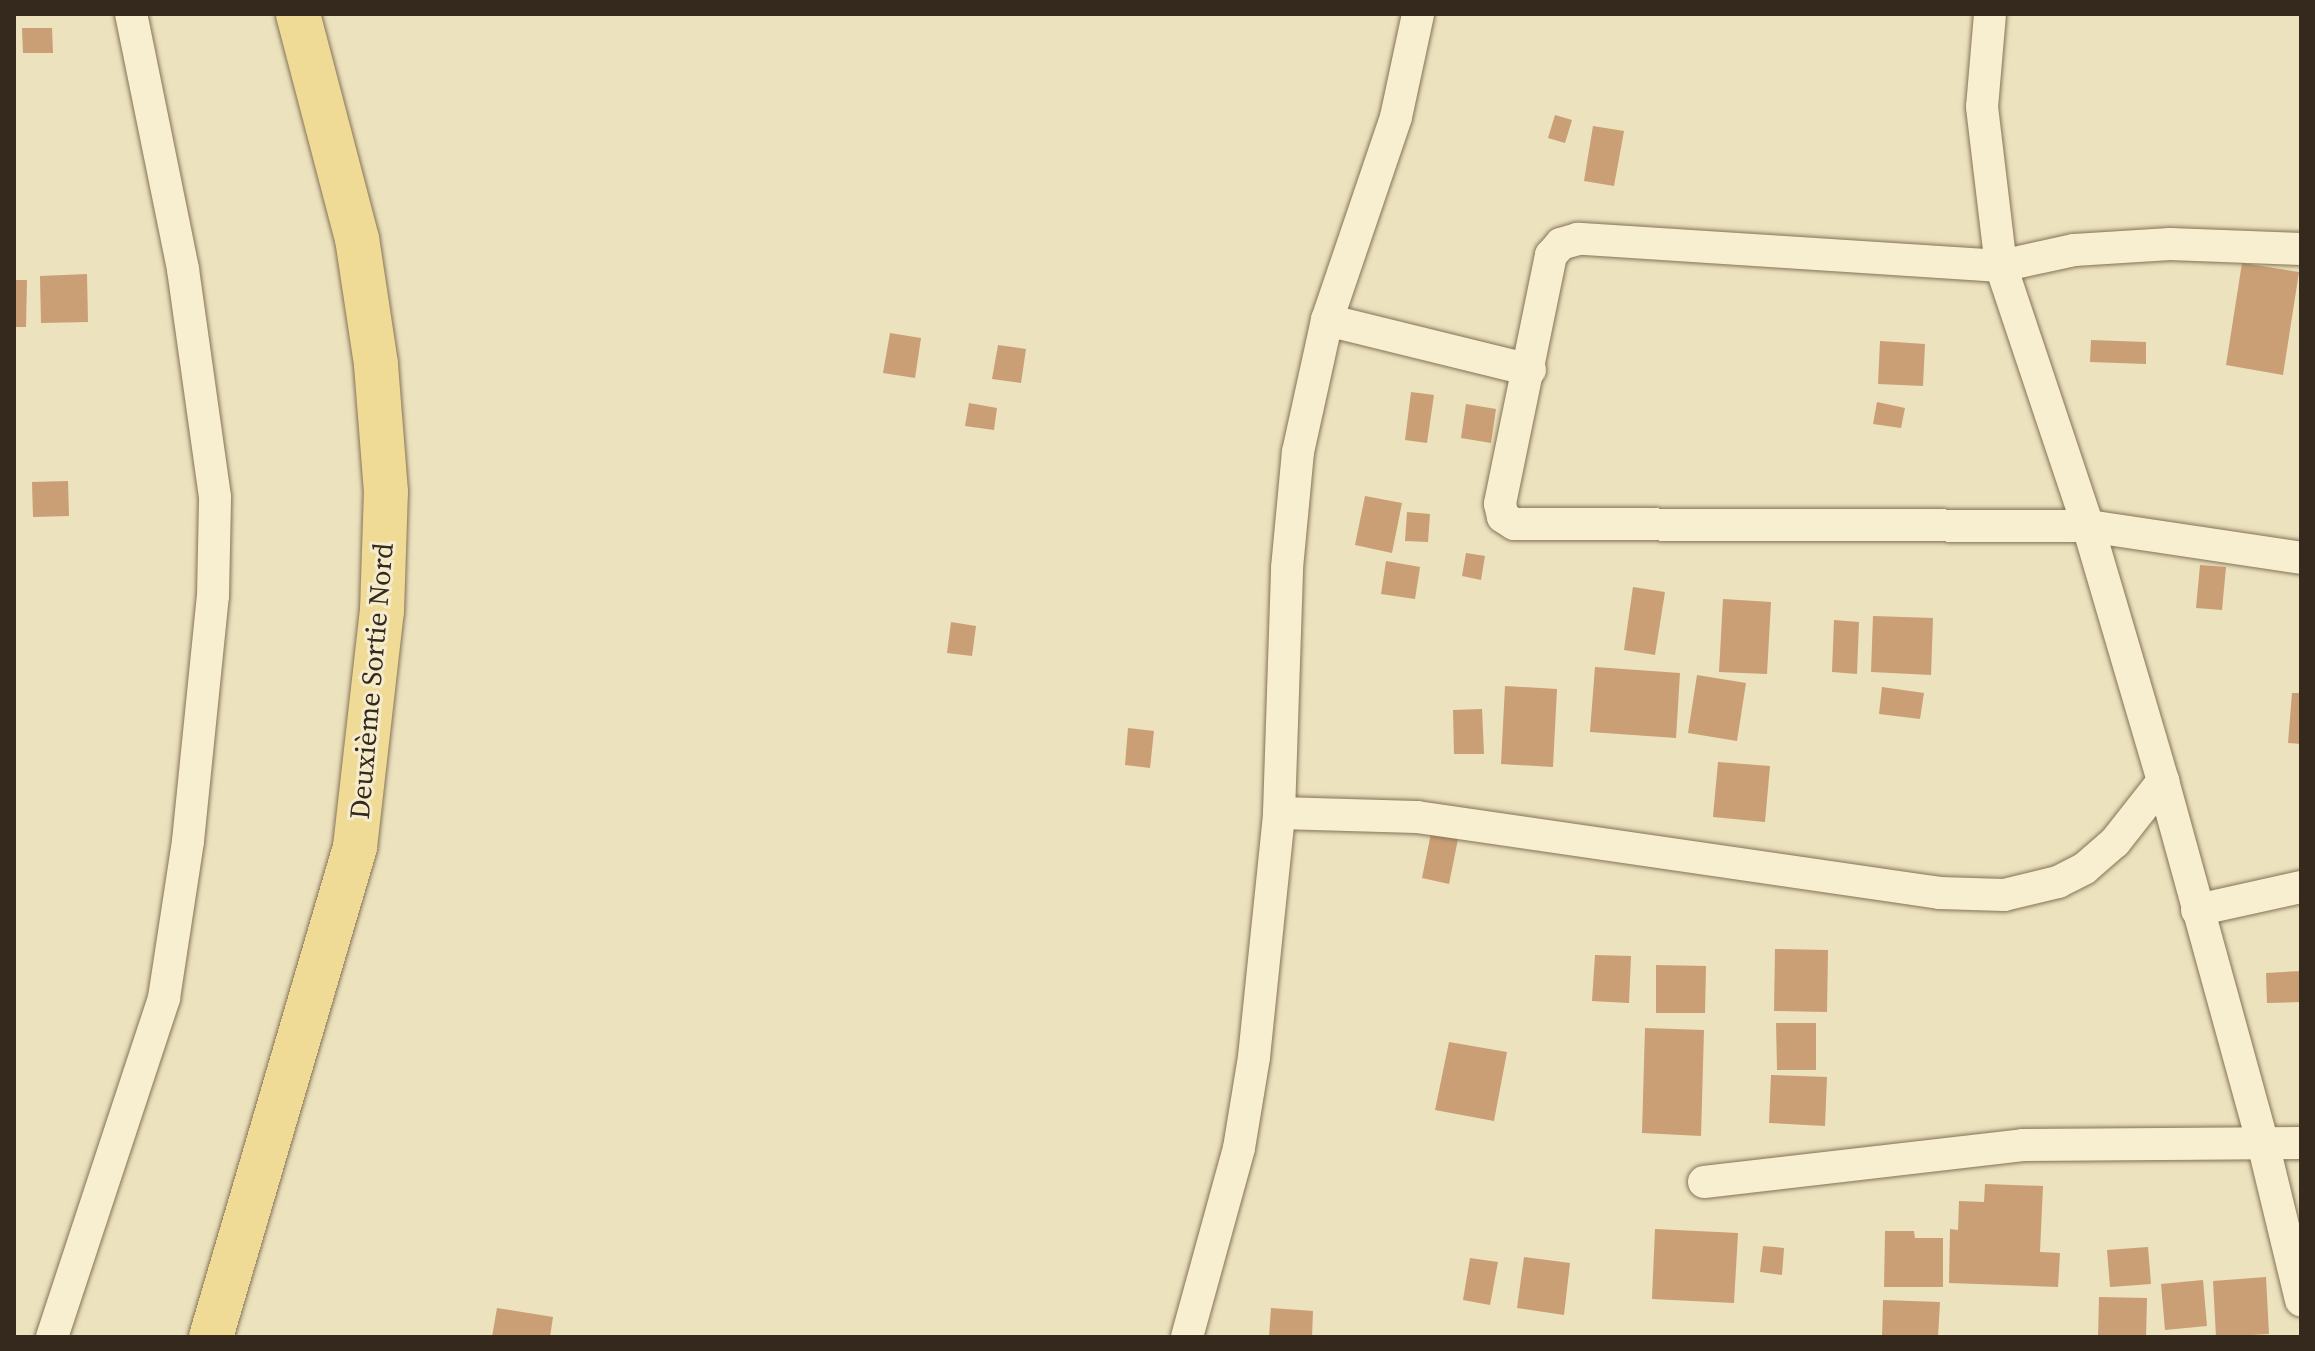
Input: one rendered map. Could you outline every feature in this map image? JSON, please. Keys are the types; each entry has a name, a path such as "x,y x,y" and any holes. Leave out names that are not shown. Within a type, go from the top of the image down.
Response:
{"main road":[{"name":"Deuxième Sortie Nord","path":"211,1337 355,847 382,611 386,492 376,364 357,239 298,14"}],"street":[{"path":"52,1337 164,998 188,841 213,596 215,497 183,269 131,14"},
{"path":"1187,1337 1239,1148 1254,1057 1279,813 1288,554 1298,452 1327,320 1396,117 1418,14"},
{"path":"1990,14 1982,107 2001,266 2088,526 2163,781 2263,1143 2301,1300"},
{"path":"2301,249 2170,244 2074,250 2001,266 1578,239 1561,244 1551,255 1530,370 1500,504 1503,517 1514,524 2088,526 2301,558"},
{"path":"1327,320 1530,370"},
{"path":"1279,813 1417,817 1940,893 2004,895 2058,882 2085,868 2115,842 2163,781"},
{"path":"2197,910 2301,887"},
{"path":"1704,1182 2023,1145 2301,1143"}],"building":[{"path":"22,28 52,28 53,53 23,53"},
{"path":"1555,115 1572,120 1565,143 1548,138"},
{"path":"1593,126 1624,131 1614,186 1584,181"},
{"path":"2242,263 2299,272 2283,375 2226,365"},
{"path":"87,274 88,322 41,323 40,276"},
{"path":"14,280 27,280 26,327 14,327"},
{"path":"890,333 921,338 915,378 883,373"},
{"path":"2091,340 2146,342 2146,364 2090,362"},
{"path":"1880,341 1925,344 1923,386 1878,384"},
{"path":"998,345 1026,349 1021,383 992,379"},
{"path":"1411,392 1434,395 1427,443 1405,440"},
{"path":"1877,402 1905,408 1901,428 1873,424"},
{"path":"969,403 997,408 994,430 965,426"},
{"path":"1466,404 1496,409 1491,443 1461,438"},
{"path":"68,481 69,516 33,517 32,482"},
{"path":"1365,496 1402,503 1392,553 1355,545"},
{"path":"1407,512 1430,514 1428,542 1405,541"},
{"path":"1466,553 1485,556 1481,580 1462,576"},
{"path":"1386,561 1420,567 1415,599 1381,594"},
{"path":"2200,565 2226,567 2222,610 2196,608"},
{"path":"1633,587 1665,592 1655,655 1624,650"},
{"path":"1723,599 1771,602 1767,674 1719,672"},
{"path":"1873,616 1933,618 1931,675 1871,672"},
{"path":"1834,620 1859,622 1857,674 1832,672"},
{"path":"951,622 976,626 972,656 947,653"},
{"path":"1595,667 1680,673 1676,738 1590,732"},
{"path":"1697,675 1746,683 1737,741 1688,733"},
{"path":"1505,686 1557,689 1553,767 1501,764"},
{"path":"1882,687 1924,693 1920,719 1879,714"},
{"path":"2292,693 2301,693 2301,744 2288,743"},
{"path":"1482,709 1484,754 1454,754 1453,710"},
{"path":"1128,728 1154,731 1150,768 1125,765"},
{"path":"1718,762 1770,766 1765,822 1713,817"},
{"path":"1431,833 1458,839 1449,884 1422,878"},
{"path":"1775,949 1828,950 1827,1012 1774,1011"},
{"path":"1595,955 1631,956 1629,1003 1592,1001"},
{"path":"1656,965 1706,966 1705,1013 1656,1013"},
{"path":"2301,971 2301,1002 2267,1003 2266,973"},
{"path":"1776,1023 1816,1023 1816,1070 1777,1070"},
{"path":"1645,1028 1704,1030 1701,1136 1642,1133"},
{"path":"1449,1042 1507,1052 1494,1121 1435,1110"},
{"path":"1771,1075 1827,1077 1825,1126 1769,1123"},
{"path":"1985,1184 2043,1186 2040,1252 2060,1253 2058,1287 1949,1283 1950,1229 1958,1230 1959,1201 1984,1202"},
{"path":"1655,1229 1738,1233 1734,1303 1652,1299"},
{"path":"1885,1231 1914,1231 1915,1238 1943,1238 1943,1287 1884,1287"},
{"path":"1763,1246 1784,1248 1782,1275 1760,1272"},
{"path":"2148,1247 2151,1284 2110,1287 2107,1250"},
{"path":"1524,1257 1570,1263 1564,1315 1517,1308"},
{"path":"1470,1258 1498,1262 1490,1305 1463,1300"},
{"path":"2266,1277 2269,1334 2216,1337 2213,1281"},
{"path":"2203,1280 2207,1326 2165,1330 2161,1284"},
{"path":"2099,1297 2147,1298 2146,1337 2098,1337"},
{"path":"1883,1300 1940,1302 1938,1337 1882,1337"},
{"path":"497,1308 553,1317 550,1337 492,1337"},
{"path":"1271,1308 1313,1311 1312,1337 1269,1337"}]}
